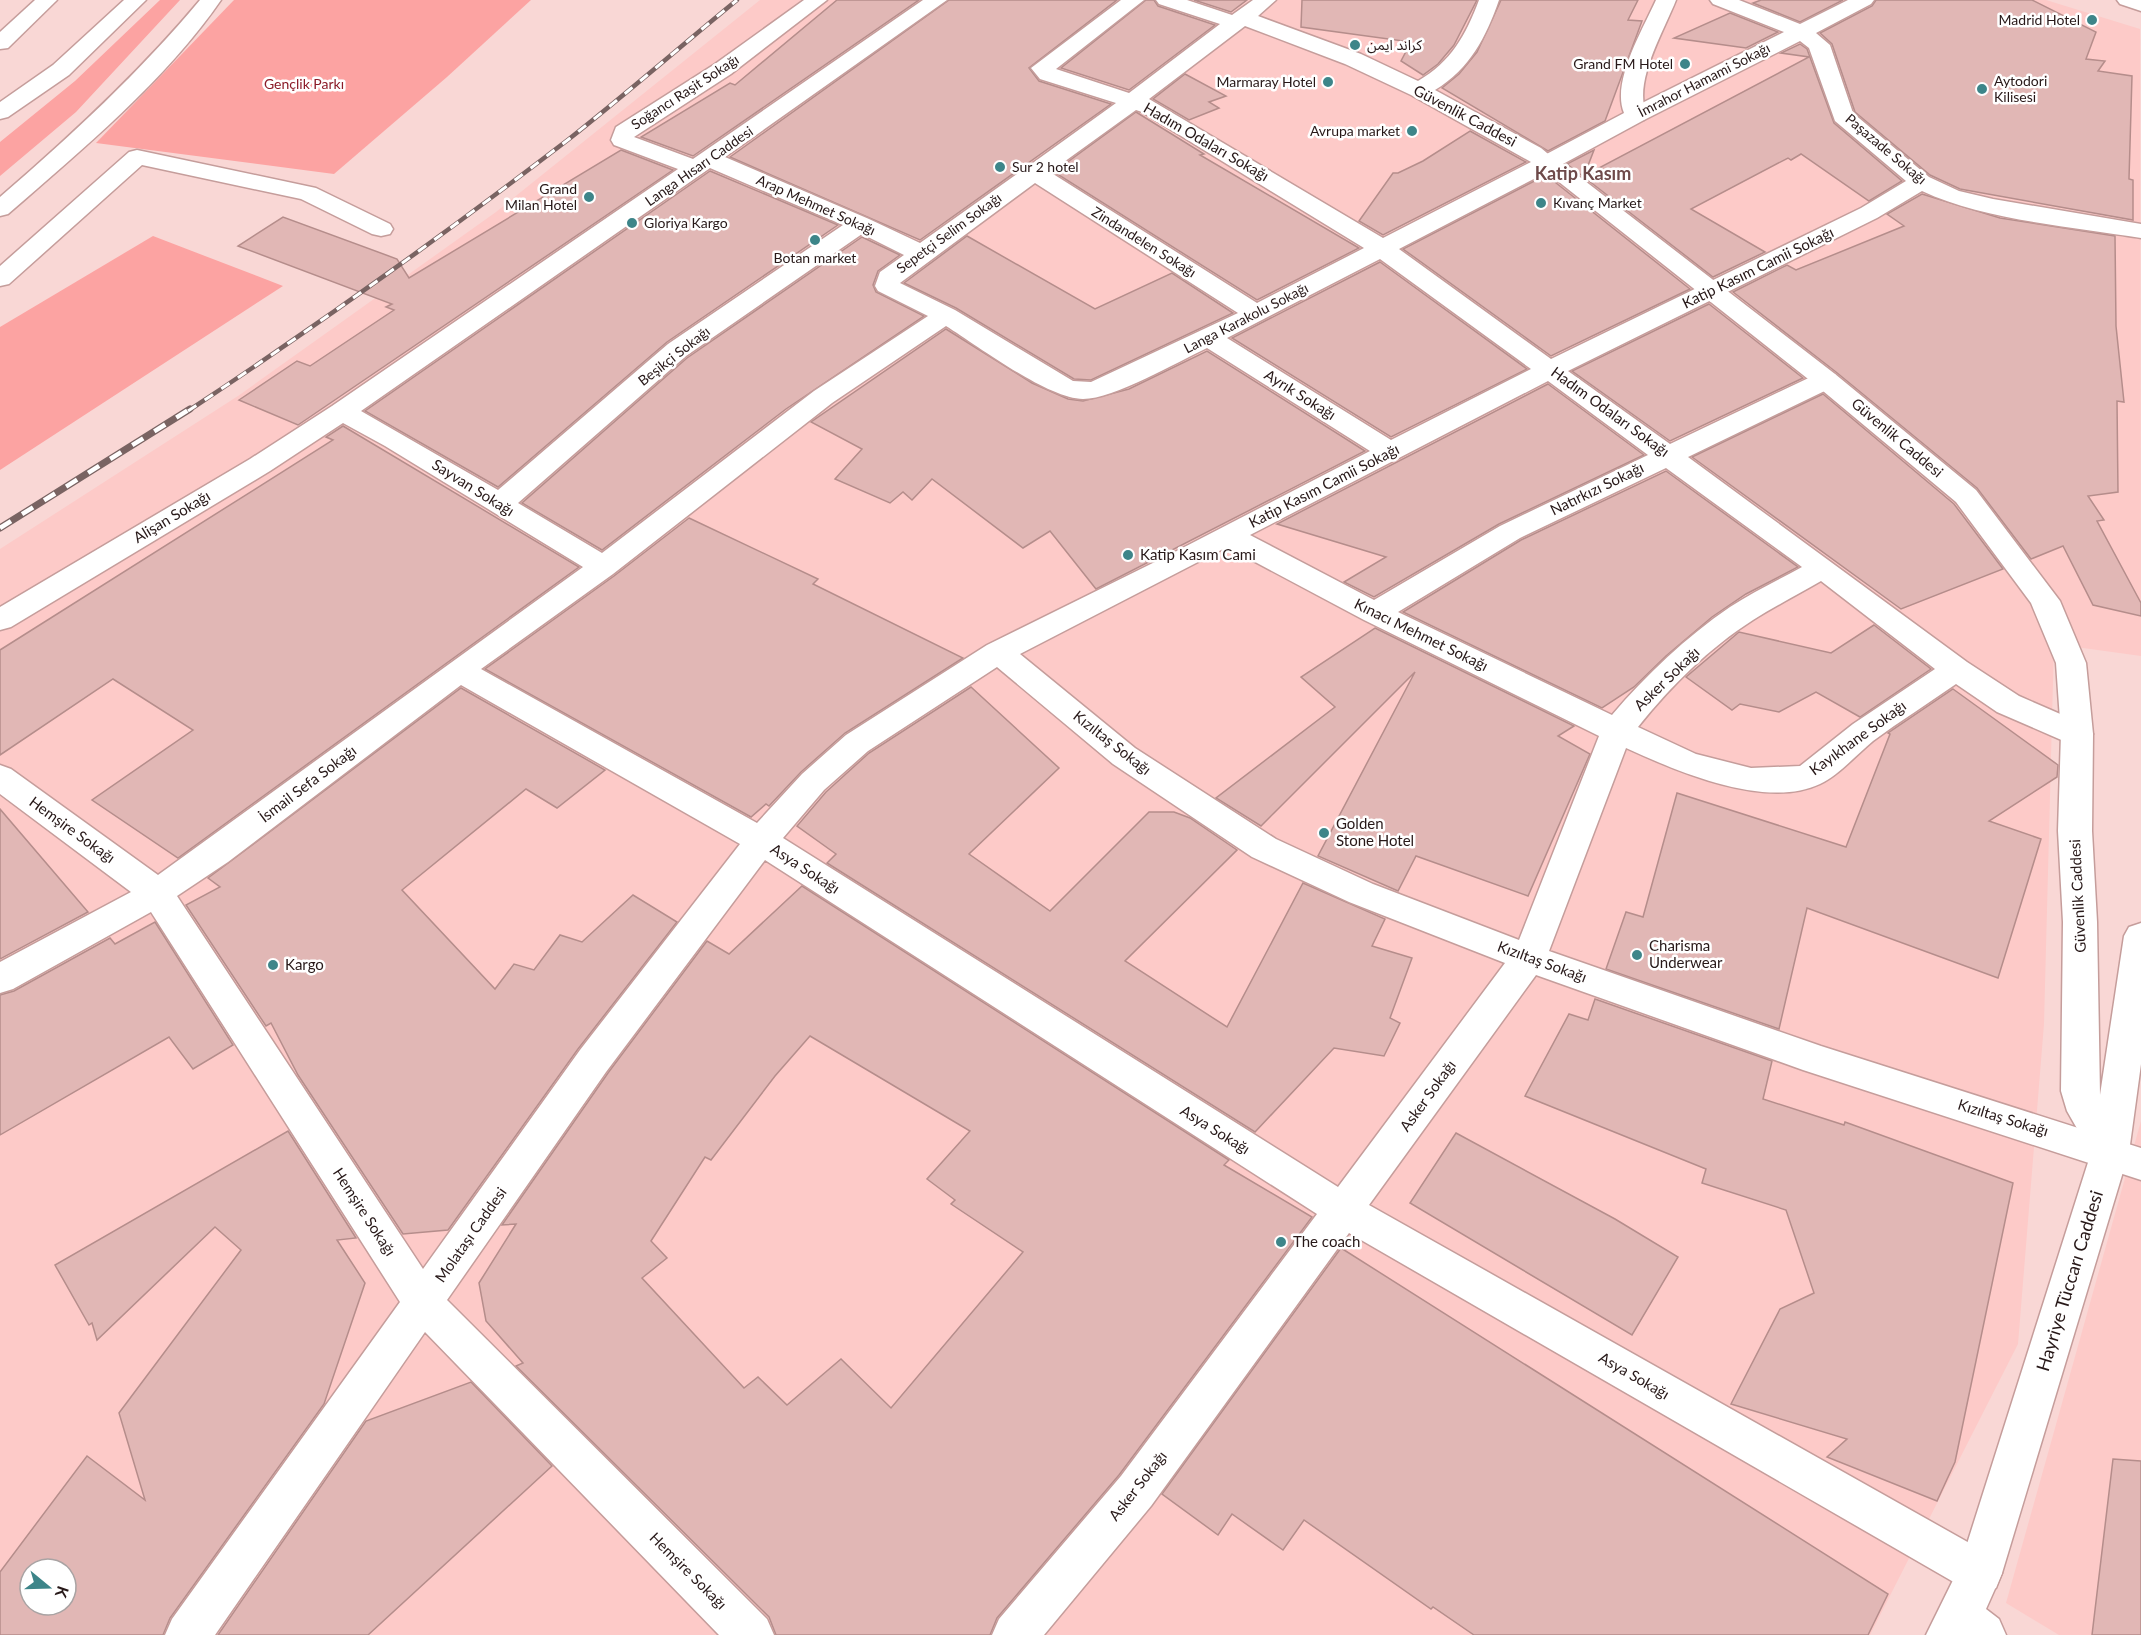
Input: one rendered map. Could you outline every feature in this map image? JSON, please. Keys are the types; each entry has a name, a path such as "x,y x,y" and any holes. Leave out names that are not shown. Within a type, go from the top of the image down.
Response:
{"main road":[{"path":"0,43 47,0"},
{"path":"0,100 107,0"},
{"path":"0,112 61,70 136,0"},
{"path":"0,210 70,149 133,86 211,0"},
{"name":"Soğancı Raşit Sokağı","path":"703,164 622,140 624,132 723,69 817,0"},
{"name":"Langa Hısarı Caddesi","path":"342,412 937,0"},
{"name":"Hadım Odaları Sokağı","path":"1134,0 1042,68 1048,74 1150,107 1383,249 1668,454 1956,669 2008,704 2078,734"},
{"name":"Güvenlik Caddesi","path":"1166,0 1238,19 1353,59 1419,90 1533,153 1826,380 1966,496 2045,601 2071,663 2078,734 2074,831 2080,922 2080,1091 2086,1111 2126,1158"},
{"name":"Sepetçi Selim Sokağı","path":"946,315 887,286 889,277 1032,171 1133,101 1238,19 1266,0"},
{"path":"1419,90 1441,78 1462,59 1489,0"},
{"path":"1636,115 1631,104 1631,95 1640,65 1666,0"},
{"name":"Paşazade Sokağı","path":"1720,0 1800,32 1819,45 1843,116 1921,182 1951,196 1993,206 2141,231"},
{"name":"İmrahor Hamami Sokağı","path":"1547,163 1636,115 1864,0"},
{"path":"2127,0 2141,4"},
{"path":"0,279 136,157 308,193 381,228"},
{"name":"Langa Karakolu Sokağı","path":"946,315 1065,388 1083,391 1098,390 1208,338 1547,163"},
{"name":"Arap Mehmet Sokağı","path":"703,164 861,224 922,254"},
{"name":"Zindandelen Sokağı","path":"1032,171 1256,313"},
{"name":"Katip Kasım Camii Sokağı","path":"761,841 813,782 857,744 998,652 1179,562 1227,535 1551,369 1869,213 1921,182"},
{"name":"Beşikçi Sokağı","path":"499,504 677,350 861,224"},
{"path":"603,567 823,397 946,315"},
{"name":"Ayrık Sokağı","path":"1208,338 1391,452"},
{"name":"Natırkızı Sokağı","path":"1375,613 1510,532 1668,454 1826,380"},
{"name":"Sayvan Sokağı","path":"342,412 395,440 603,567"},
{"name":"Alişan Sokağı","path":"0,620 260,465 342,412"},
{"name":"Kınacı Mehmet Sokağı","path":"1227,535 1375,613 1617,731"},
{"name":"İsmail Sefa Sokağı","path":"0,980 157,893 252,826 459,670 603,567"},
{"name":"Asker Sokağı","path":"1015,1635 1136,1491 1529,958 1617,731 1645,697 1696,649 1741,614 1823,568"},
{"name":"Kızıltaş Sokağı","path":"998,652 1124,756 1264,848 1361,893 1529,958 1815,1059 2126,1158"},
{"name":"Kayıkhane Sokağı","path":"1617,731 1687,763 1751,780 1784,780 1809,776 1864,732 1956,669"},
{"name":"Asya Sokağı","path":"459,670 761,841 1344,1211 1980,1573"},
{"name":"Hemşire Sokağı","path":"0,777 157,893 423,1303 751,1635"},
{"name":"Molataşı Caddesi","path":"188,1635 593,1061 761,841"},
{"name":"Hayriye Tüccarı Caddesi","path":"1964,1629 1980,1573 2126,1158 2141,936"}],"shaded area":[{"path":"760,0 2046,0 2140,29 2141,656 2054,644 2044,1024 2018,1344 1870,1635 0,1635 0,549 238,396 496,212"},
{"path":"2141,1121 2141,1635 2059,1635 2006,1603"}],"green space":[{"path":"160,0 180,0 76,112 0,176 0,142 75,81"},
{"name":"Gençlik Parkı","path":"234,0 531,0 447,77 334,174 96,143"},
{"path":"153,236 283,286 0,470 0,327"}],"building":[{"path":"837,0 919,0 693,156 641,137 730,83 735,85"},
{"path":"949,0 1117,0 1029,68 1039,81 1111,104 920,240 730,157"},
{"path":"1146,0 1154,0 1158,6 1215,25 1129,90 1061,68"},
{"path":"1194,0 1247,0 1231,12"},
{"path":"1302,0 1477,0 1454,45 1438,64 1423,75 1401,61 1411,42 1301,27"},
{"path":"1501,0 1638,0 1628,20 1642,21 1605,121 1548,151 1442,88 1459,74 1477,52"},
{"path":"1761,0 1843,0 1800,22 1753,3"},
{"path":"1876,0 2032,0 2096,32 2086,59 2105,61 2098,71 2132,76 2129,179 2133,180 2133,220 1960,189 1930,175 1855,112 1832,44 1820,33 1872,6"},
{"path":"1730,13 1778,32 1746,48 1674,38"},
{"path":"1800,44 1807,49 1834,123 1902,181 1869,201 1801,154 1791,160 1788,158 1691,209 1765,252 1713,277 1567,164 1594,150 1584,176 1809,57 1781,53"},
{"path":"1185,74 1226,96 1209,102 1219,108 1189,120 1153,99"},
{"path":"1136,112 1204,154 1200,155 1359,248 1257,300 1054,172"},
{"path":"1470,131 1526,162 1383,235 1359,221 1393,173 1398,173 1423,161"},
{"path":"621,150 673,170 298,425 239,400 297,361 310,366 394,310 386,307 392,304 238,246 283,217 397,259 409,278"},
{"path":"710,171 838,225 667,342 498,487 365,411"},
{"path":"1546,175 1690,289 1551,356 1403,249"},
{"path":"1922,194 2000,218 2115,236 2116,326 2124,402 2117,401 2118,492 2088,496 2104,520 2097,521 2141,603 2141,616 2093,605 2063,546 2031,559 1977,488 1836,372 1733,292 1787,265 1796,270 1904,226 1887,214"},
{"path":"967,236 1095,309 1172,273 1233,313 1091,380 1074,379 956,308 904,283"},
{"path":"862,237 900,255 878,271 873,285 876,292 924,316 786,409 602,550 522,503 687,358"},
{"path":"1380,262 1527,369 1391,437 1232,338"},
{"path":"1709,304 1803,378 1670,441 1572,371"},
{"path":"946,329 1032,383 1068,399 1083,401 1129,389 1207,351 1365,451 1096,589 1050,531 1023,548 932,479 912,500 903,492 890,503 835,479 862,449 811,422"},
{"path":"1548,384 1644,455 1499,524 1374,597 1344,582 1386,557 1277,524"},
{"path":"1823,394 1954,504 2003,569 1901,609 1692,457"},
{"path":"343,426 579,567 178,858 92,800 193,730 113,679 0,755 0,650 333,440 326,437"},
{"path":"1666,471 1798,567 1746,594 1712,617 1634,687 1602,708 1403,612 1521,540"},
{"path":"689,518 818,579 813,584 963,658 845,733 801,772 769,806 766,804 751,817 485,669 614,576"},
{"path":"1874,625 1931,669 1860,717 1816,692 1779,712 1740,704 1732,710 1686,677 1739,632 1831,653"},
{"path":"1375,628 1574,726 1558,736 1590,754 1528,896 1416,856 1398,891 1318,856 1415,672 1261,826 1216,798 1335,707 1301,677"},
{"path":"971,687 1059,768 969,854 1050,911 1149,812 1174,812 1190,818 1237,850 1125,961 1227,1027 1303,883 1385,919 1372,946 1412,958 1390,1018 1400,1023 1384,1056 1334,1048 1255,1132 827,863 836,854 797,826 826,792 869,753"},
{"path":"461,688 605,770 557,808 526,789 402,890 495,989 514,964 534,970 560,935 582,942 633,895 677,922 578,1049 448,1230 403,1234 298,1075 271,1023 266,1026 186,905 220,887 208,878"},
{"path":"1953,689 2058,765 2057,777 1989,821 2041,839 1998,978 1807,908 1779,1029 1606,969 1626,912 1643,917 1677,793 1846,847 1890,734 1888,733"},
{"path":"0,809 88,912 0,959"},
{"path":"802,886 1229,1160 1224,1165 1312,1217 1119,1475 997,1618 990,1635 776,1635 769,1617 516,1366 523,1363 486,1321 479,1283 516,1224 502,1225 608,1073 707,941 729,954","holes":["810,1036 970,1131 927,1179 955,1200 951,1204 1023,1252 891,1408 841,1359 787,1405 758,1377 744,1388 642,1278 667,1258 651,1241 705,1157 711,1160 775,1076"]},
{"path":"155,922 233,1045 193,1069 169,1037 0,1135 0,995 14,991 110,938 115,944"},
{"path":"1595,999 1772,1061 1763,1099 1844,1125 1845,1122 2013,1183 1955,1462 1937,1501 1827,1457 1847,1439 1731,1404 1780,1309 1814,1293 1786,1210 1702,1183 1706,1169 1525,1096 1569,1014 1588,1020"},
{"path":"288,1131 356,1238 337,1240 365,1283 324,1404 170,1618 163,1635 0,1635 0,1572 87,1456 145,1500 119,1413 241,1250 215,1227 97,1340 92,1323 89,1325 55,1265"},
{"path":"1456,1133 1615,1219 1678,1257 1632,1335 1410,1203"},
{"path":"1341,1248 1888,1594 1868,1635 1474,1635 1433,1607 1431,1609 1304,1520 1283,1550 1232,1514 1218,1535 1162,1494"},
{"path":"471,1382 552,1466 368,1635 218,1635 366,1421"},
{"path":"2113,1459 2141,1461 2141,1635 2092,1635"}],"railway":[{"path":"188,411 333,312 569,139 737,0"},
{"path":"0,528 190,409"}],"place":[{"name":"Madrid Hotel","path":"2092,20"},
{"name":"كراند ايمن","path":"1355,45"},
{"name":"Grand FM Hotel","path":"1685,64"},
{"name":"Marmaray Hotel","path":"1328,82"},
{"name":"Aytodori Kilisesi","path":"1982,89"},
{"name":"Avrupa market","path":"1412,131"},
{"name":"Sur 2 hotel","path":"1000,167"},
{"name":"Grand Milan Hotel","path":"589,197"},
{"name":"Kıvanç Market","path":"1541,203"},
{"name":"Gloriya Kargo","path":"632,223"},
{"name":"Botan market","path":"815,240"},
{"name":"Katip Kasım Cami","path":"1128,555"},
{"name":"Golden Stone Hotel","path":"1324,833"},
{"name":"Charisma Underwear","path":"1637,955"},
{"name":"Kargo","path":"273,965"},
{"name":"The coach","path":"1281,1242"}],"district":[{"name":"Katip Kasım","path":"1583,174"}]}
